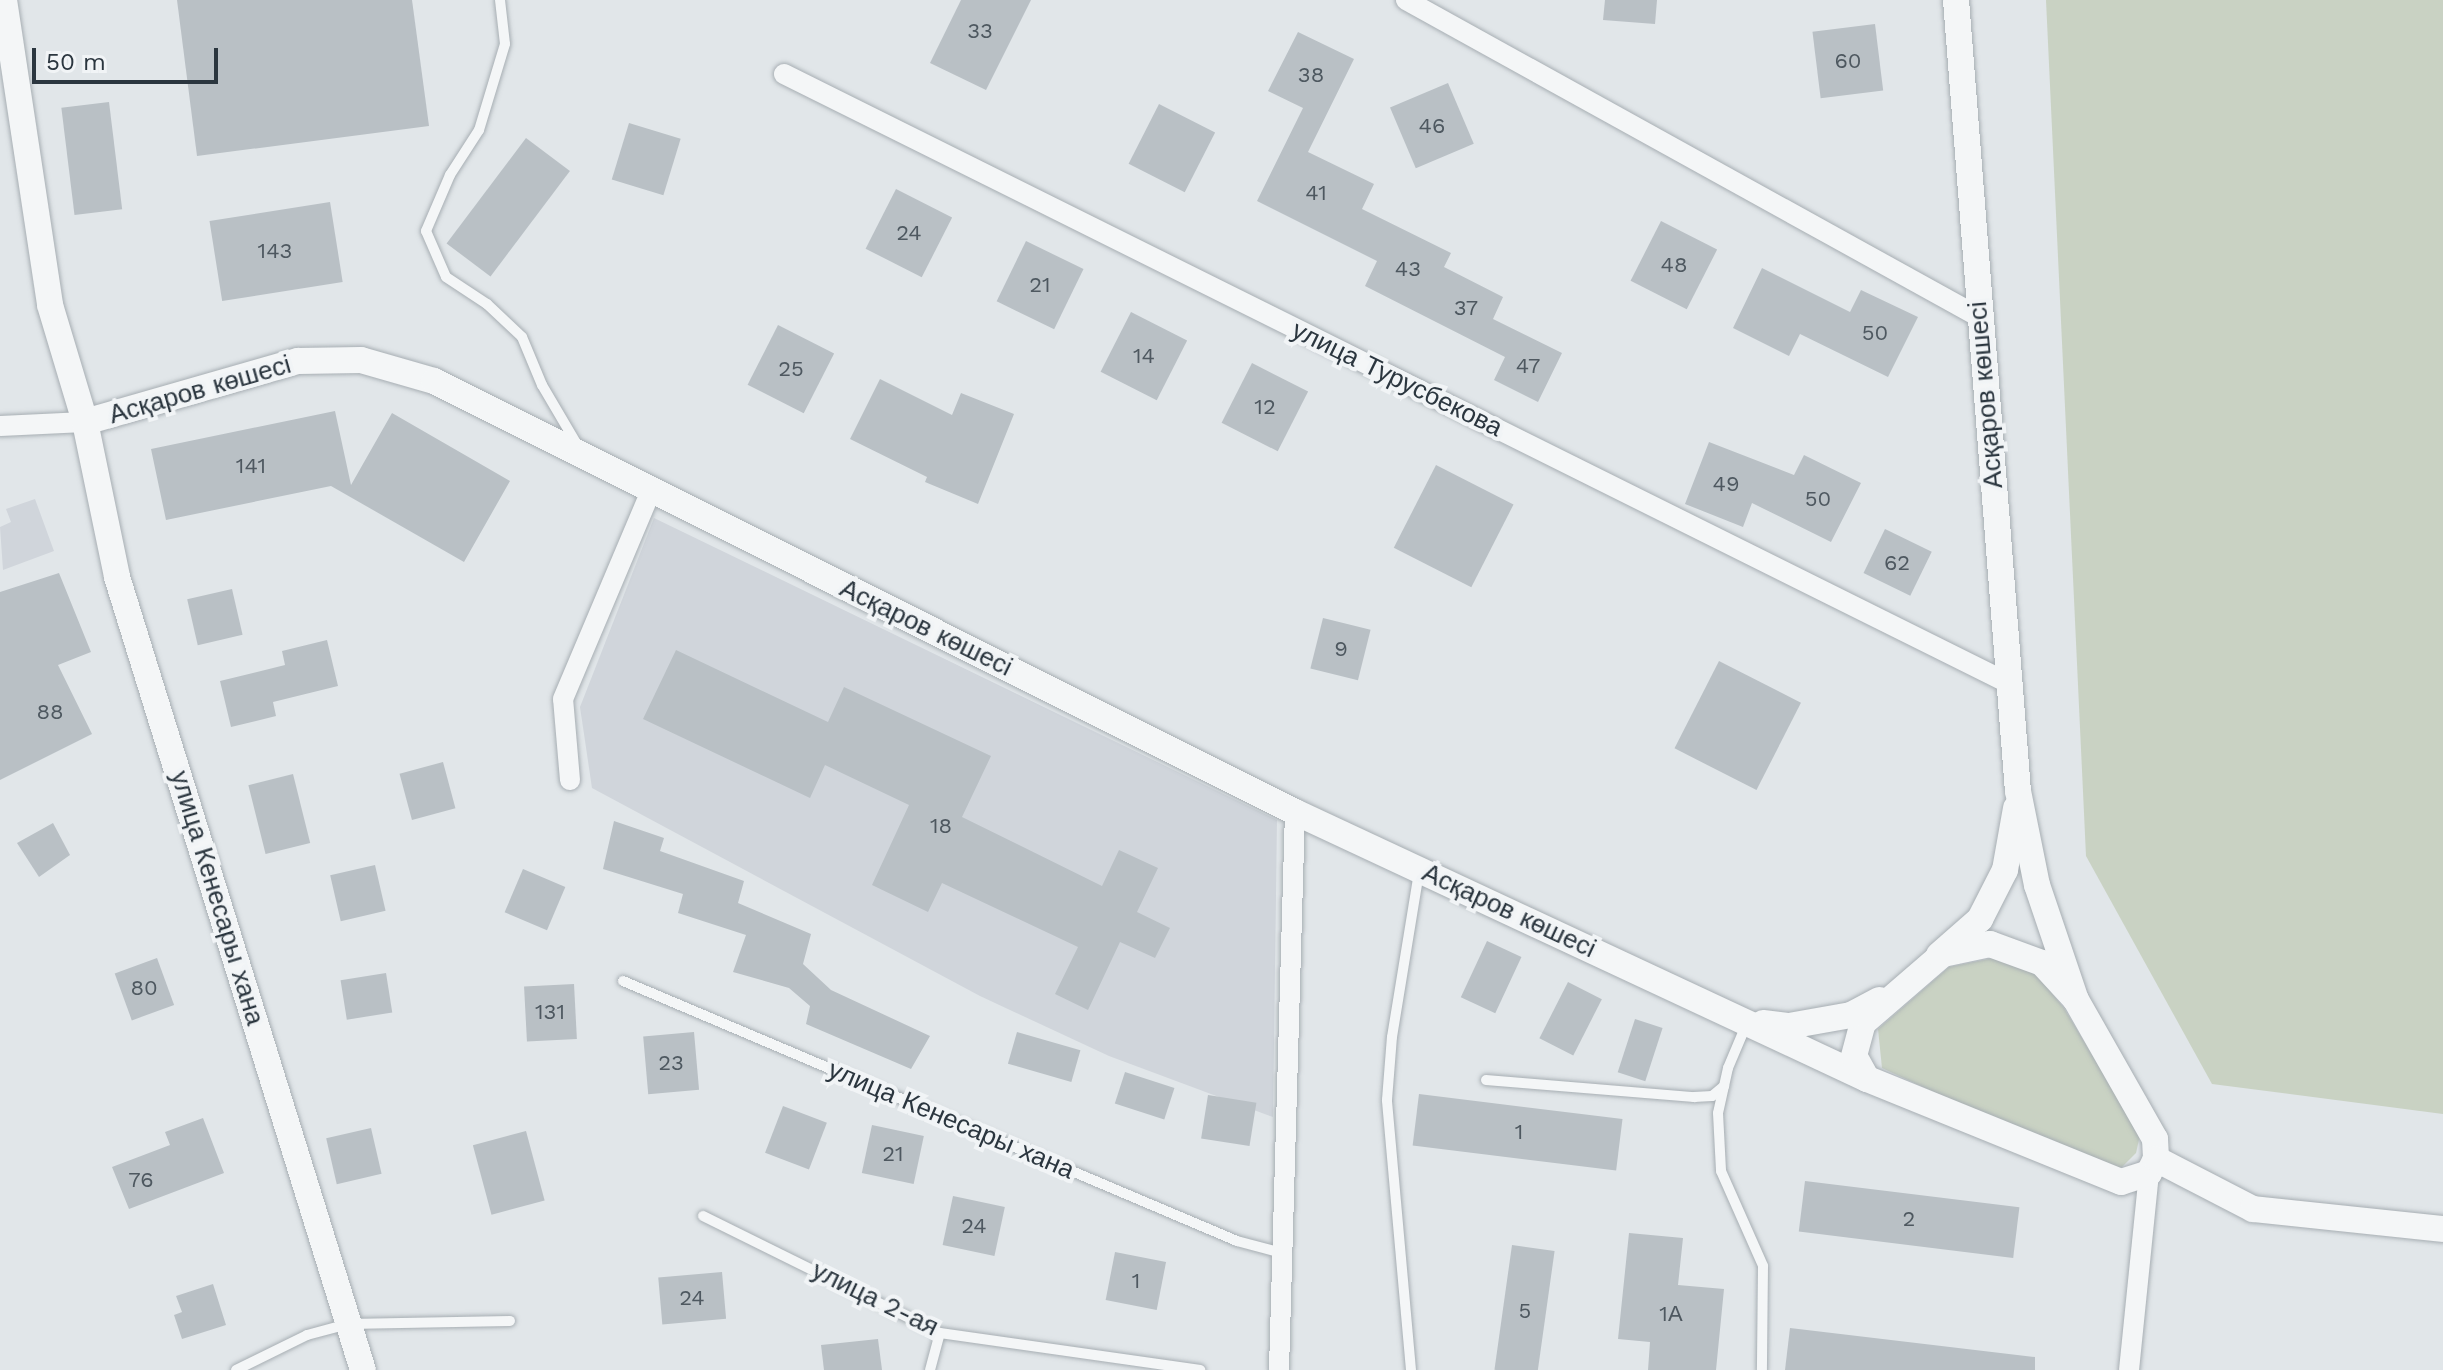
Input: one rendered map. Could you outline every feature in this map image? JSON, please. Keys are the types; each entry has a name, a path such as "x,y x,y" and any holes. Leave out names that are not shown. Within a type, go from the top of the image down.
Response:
{"street":[{"path":"0,426 85,422 50,305 4,0"},
{"path":"1406,0 1979,317"},
{"name":"Асқаров көшесі","path":"1956,0 2018,791"},
{"name":"улица Турусбекова","path":"784,74 2010,684"},
{"name":"Асқаров көшесі","path":"85,422 298,361 361,360 434,381 1295,812 1867,1079 2121,1182 2153,1166"},
{"name":"улица Кенесары хана","path":"85,422 117,577 363,1370"},
{"path":"570,780 563,699 651,491"},
{"path":"1867,1079 1854,1056 1863,1023 1980,919 2005,870 2018,791"},
{"path":"2018,791 2037,885 2076,1000 2155,1139 2129,1370"},
{"path":"1279,1370 1295,812"},
{"path":"1748,1021 1789,1026 1851,1015 1897,991 1943,954 1990,944 2042,963 2076,1000"},
{"path":"2153,1166 2253,1209 2443,1229"}],"lane":[{"path":"500,0 505,44 479,130 450,175 426,231 446,277 487,304 522,337 542,385 583,455"},
{"path":"1411,1370 1387,1100 1392,1037 1420,869"},
{"name":"улица Кенесары хана","path":"623,981 1237,1241 1282,1253"},
{"path":"1748,1021 1724,1086 1718,1113 1721,1171 1763,1266 1762,1370"},
{"path":"1486,1080 1694,1097 1712,1096 1724,1086"},
{"name":"улица 2-ая","path":"703,1216 940,1333 1200,1370"},
{"path":"236,1370 307,1335 348,1324 510,1321"},
{"path":"930,1370 940,1333"}],"shaded area":[{"path":"35,499 54,551 3,570 0,527 11,522 6,509"},
{"path":"654,518 1277,820 1273,1117 1109,1056 980,996 592,788 580,707"}],"green space":[{"path":"2046,0 2443,0 2443,1114 2212,1084 2086,856"},
{"path":"1993,958 2035,973 2064,1008 2140,1135 2136,1153 2122,1167 2101,1170 1882,1068 1878,1029 1949,967"}],"building":[{"path":"177,0 412,0 429,126 197,156"},
{"path":"961,0 1031,0 986,90 930,63"},
{"path":"1605,0 1657,0 1655,24 1603,20"},
{"path":"1875,24 1883,91 1821,98 1812,32"},
{"path":"1298,32 1354,59 1308,152 1374,184 1362,209 1451,253 1444,267 1503,297 1493,319 1562,353 1538,402 1494,380 1505,357 1365,286 1377,261 1257,201 1303,108 1268,91"},
{"path":"1448,83 1474,144 1416,168 1390,108"},
{"path":"109,102 122,209 75,215 61,108"},
{"path":"1159,104 1215,133 1185,192 1129,164"},
{"path":"629,123 681,139 663,195 612,179"},
{"path":"526,138 570,171 490,277 447,243"},
{"path":"896,189 952,218 922,277 866,249"},
{"path":"330,202 343,282 222,301 210,221"},
{"path":"1661,221 1717,250 1687,309 1631,281"},
{"path":"1026,241 1084,269 1054,329 997,301"},
{"path":"1762,268 1850,312 1861,290 1918,317 1888,377 1800,334 1789,356 1733,328"},
{"path":"1131,312 1187,341 1157,400 1101,372"},
{"path":"778,325 834,354 804,413 748,385"},
{"path":"1252,363 1308,392 1278,451 1222,423"},
{"path":"880,379 952,415 961,393 1014,414 978,504 925,482 927,477 850,439"},
{"path":"335,411 351,485 392,413 510,481 464,562 331,486 166,520 151,449"},
{"path":"1709,442 1794,475 1804,455 1861,483 1831,542 1752,503 1743,527 1685,504"},
{"path":"1436,465 1514,504 1471,587 1394,548"},
{"path":"1885,529 1932,552 1910,596 1864,573"},
{"path":"59,573 91,652 58,665 92,734 0,780 0,592"},
{"path":"232,589 243,635 198,645 187,599"},
{"path":"1323,618 1371,630 1358,680 1310,668"},
{"path":"327,640 338,686 273,702 276,716 231,727 220,681 285,665 282,651"},
{"path":"676,650 828,722 844,687 991,756 962,817 1102,886 1119,850 1158,868 1137,912 1170,928 1155,958 1120,942 1088,1010 1055,994 1078,947 942,883 928,912 872,885 909,805 825,765 810,798 643,719"},
{"path":"1719,661 1801,703 1756,790 1675,748"},
{"path":"443,762 455,808 412,820 400,774"},
{"path":"293,774 310,843 266,854 248,785"},
{"path":"614,821 664,838 660,851 744,881 738,903 811,934 803,964 831,990 930,1036 911,1069 806,1024 810,1006 789,988 733,972 746,935 678,913 683,894 603,869"},
{"path":"53,823 70,855 39,877 17,843"},
{"path":"375,865 386,911 341,921 330,875"},
{"path":"523,869 565,887 547,930 505,912"},
{"path":"1487,941 1521,957 1495,1013 1461,997"},
{"path":"157,958 174,1005 132,1020 115,973"},
{"path":"386,973 392,1013 347,1020 341,980"},
{"path":"1568,982 1602,999 1573,1055 1539,1038"},
{"path":"574,984 577,1039 527,1042 524,987"},
{"path":"1635,1019 1663,1028 1645,1081 1618,1072"},
{"path":"694,1032 699,1090 648,1094 643,1036"},
{"path":"1017,1032 1080,1050 1071,1082 1008,1064"},
{"path":"1125,1072 1174,1088 1164,1119 1115,1103"},
{"path":"1419,1094 1622,1119 1616,1171 1413,1146"},
{"path":"1208,1095 1256,1103 1250,1146 1201,1138"},
{"path":"783,1106 827,1123 809,1170 765,1153"},
{"path":"203,1118 224,1173 129,1209 112,1167 170,1145 165,1132"},
{"path":"872,1125 924,1136 914,1184 862,1173"},
{"path":"371,1128 382,1174 337,1184 326,1138"},
{"path":"526,1131 545,1201 492,1215 473,1145"},
{"path":"1805,1181 2019,1207 2013,1258 1799,1232"},
{"path":"953,1196 1005,1207 994,1256 943,1245"},
{"path":"1629,1233 1683,1238 1678,1285 1724,1289 1716,1370 1648,1370 1650,1342 1618,1339"},
{"path":"1512,1245 1555,1251 1538,1370 1494,1370"},
{"path":"1115,1252 1166,1262 1157,1310 1106,1300"},
{"path":"722,1272 726,1319 662,1324 658,1278"},
{"path":"213,1284 226,1325 182,1339 174,1315 182,1312 176,1296"},
{"path":"1790,1328 2035,1357 2035,1370 1785,1370"},
{"path":"878,1339 882,1370 824,1370 821,1345"}]}
